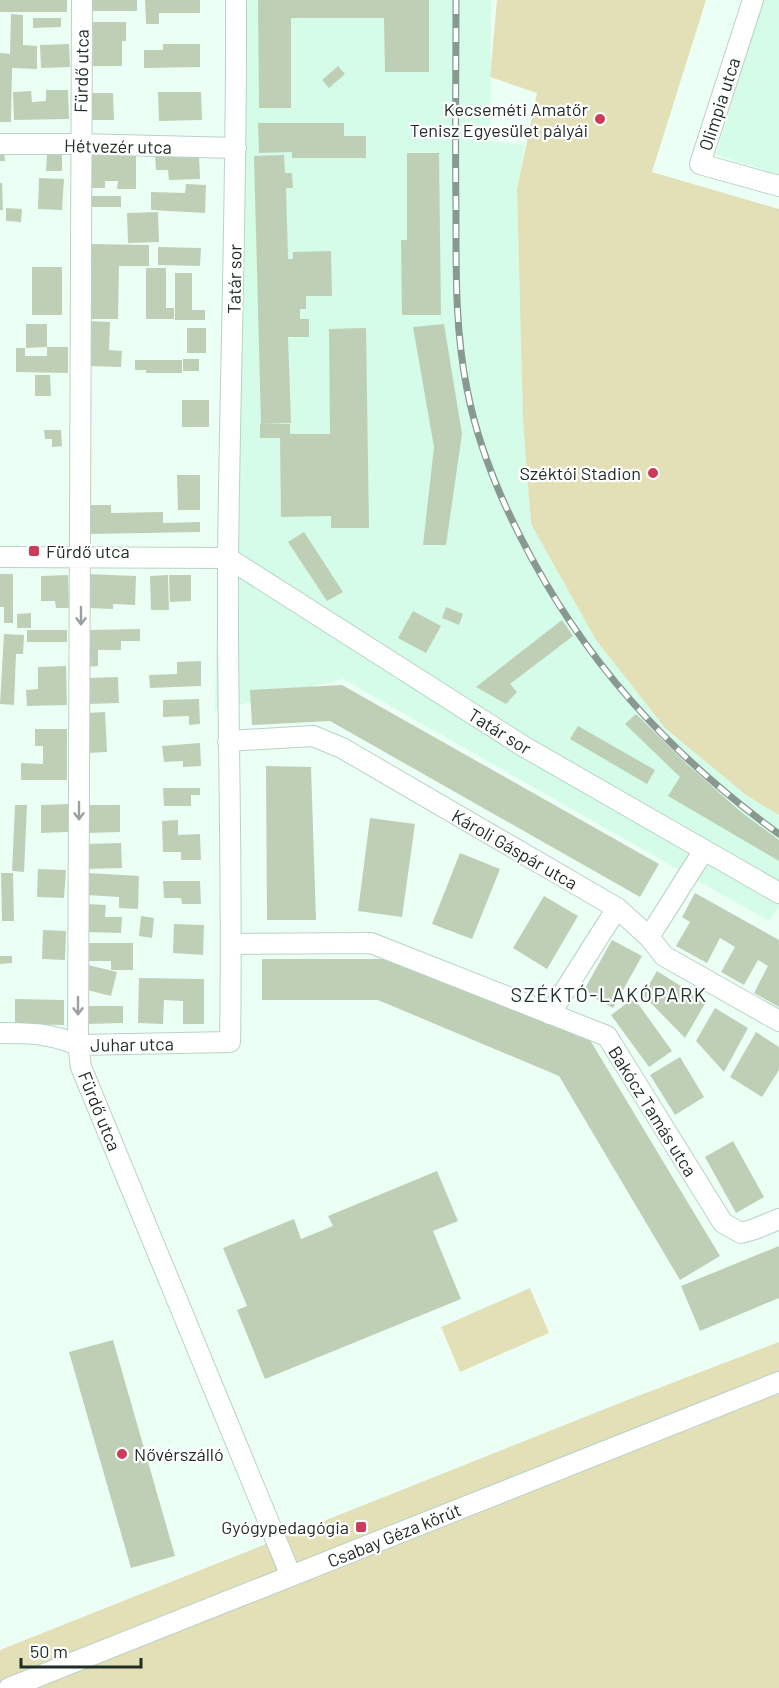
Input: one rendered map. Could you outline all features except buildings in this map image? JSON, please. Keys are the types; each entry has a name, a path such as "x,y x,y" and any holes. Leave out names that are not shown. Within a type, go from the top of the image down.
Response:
{"street":[{"name":"Fürdő utca","path":"82,0 78,1045 81,1067 291,1576"},
{"name":"Tatár sor","path":"230,1042 228,558 237,148 236,0"},
{"name":"Olimpia utca","path":"753,0 700,164 779,186"},
{"name":"Hétvezér utca","path":"0,144 237,148"},
{"path":"0,557 228,558"},
{"name":"Tatár sor","path":"228,558 523,747 779,893"},
{"name":"Károli Gáspár utca","path":"228,741 313,736 342,748 617,908 649,937 664,956 779,1021"},
{"path":"649,937 704,850"},
{"path":"550,1014 617,908"},
{"name":"Bakócz Tamás utca","path":"231,944 371,943 607,1036 723,1223 741,1233 779,1219"},
{"name":"Juhar utca","path":"0,1033 56,1036 78,1045 230,1042"},
{"name":"Csabay Géza körút","path":"9,1688 779,1382"}],"shaded area":[{"path":"229,0 491,0 490,141 525,145 517,189 523,422 531,524 596,640 665,728 746,794 779,815 779,906 769,921 343,679 215,711"},
{"name":"Széktói Stadion","path":"497,0 706,0 652,172 779,209 779,815 746,795 665,728 596,640 531,524 523,422 517,189 537,93 490,77"},
{"path":"763,0 779,0 779,174 716,155"},
{"path":"530,1288 549,1333 460,1372 441,1327"},
{"path":"779,1342 779,1688 0,1688 0,1650"}],"railway":[{"path":"456,0 458,322 467,389 476,427 495,483 544,581 600,663 631,701 700,771 779,834"}],"place":[{"name":"Kecseméti Amatőr Tenisz Egyesület pályái","path":"600,119"},
{"name":"Széktói Stadion","path":"653,473"},
{"name":"Fürdő utca","path":"34,551"},
{"name":"Nővérszálló","path":"122,1454"},
{"name":"Gyógypedagógia","path":"361,1527"}],"district":[{"name":"SZÉKTÓ-LAKÓPARK","path":"609,994"}]}
